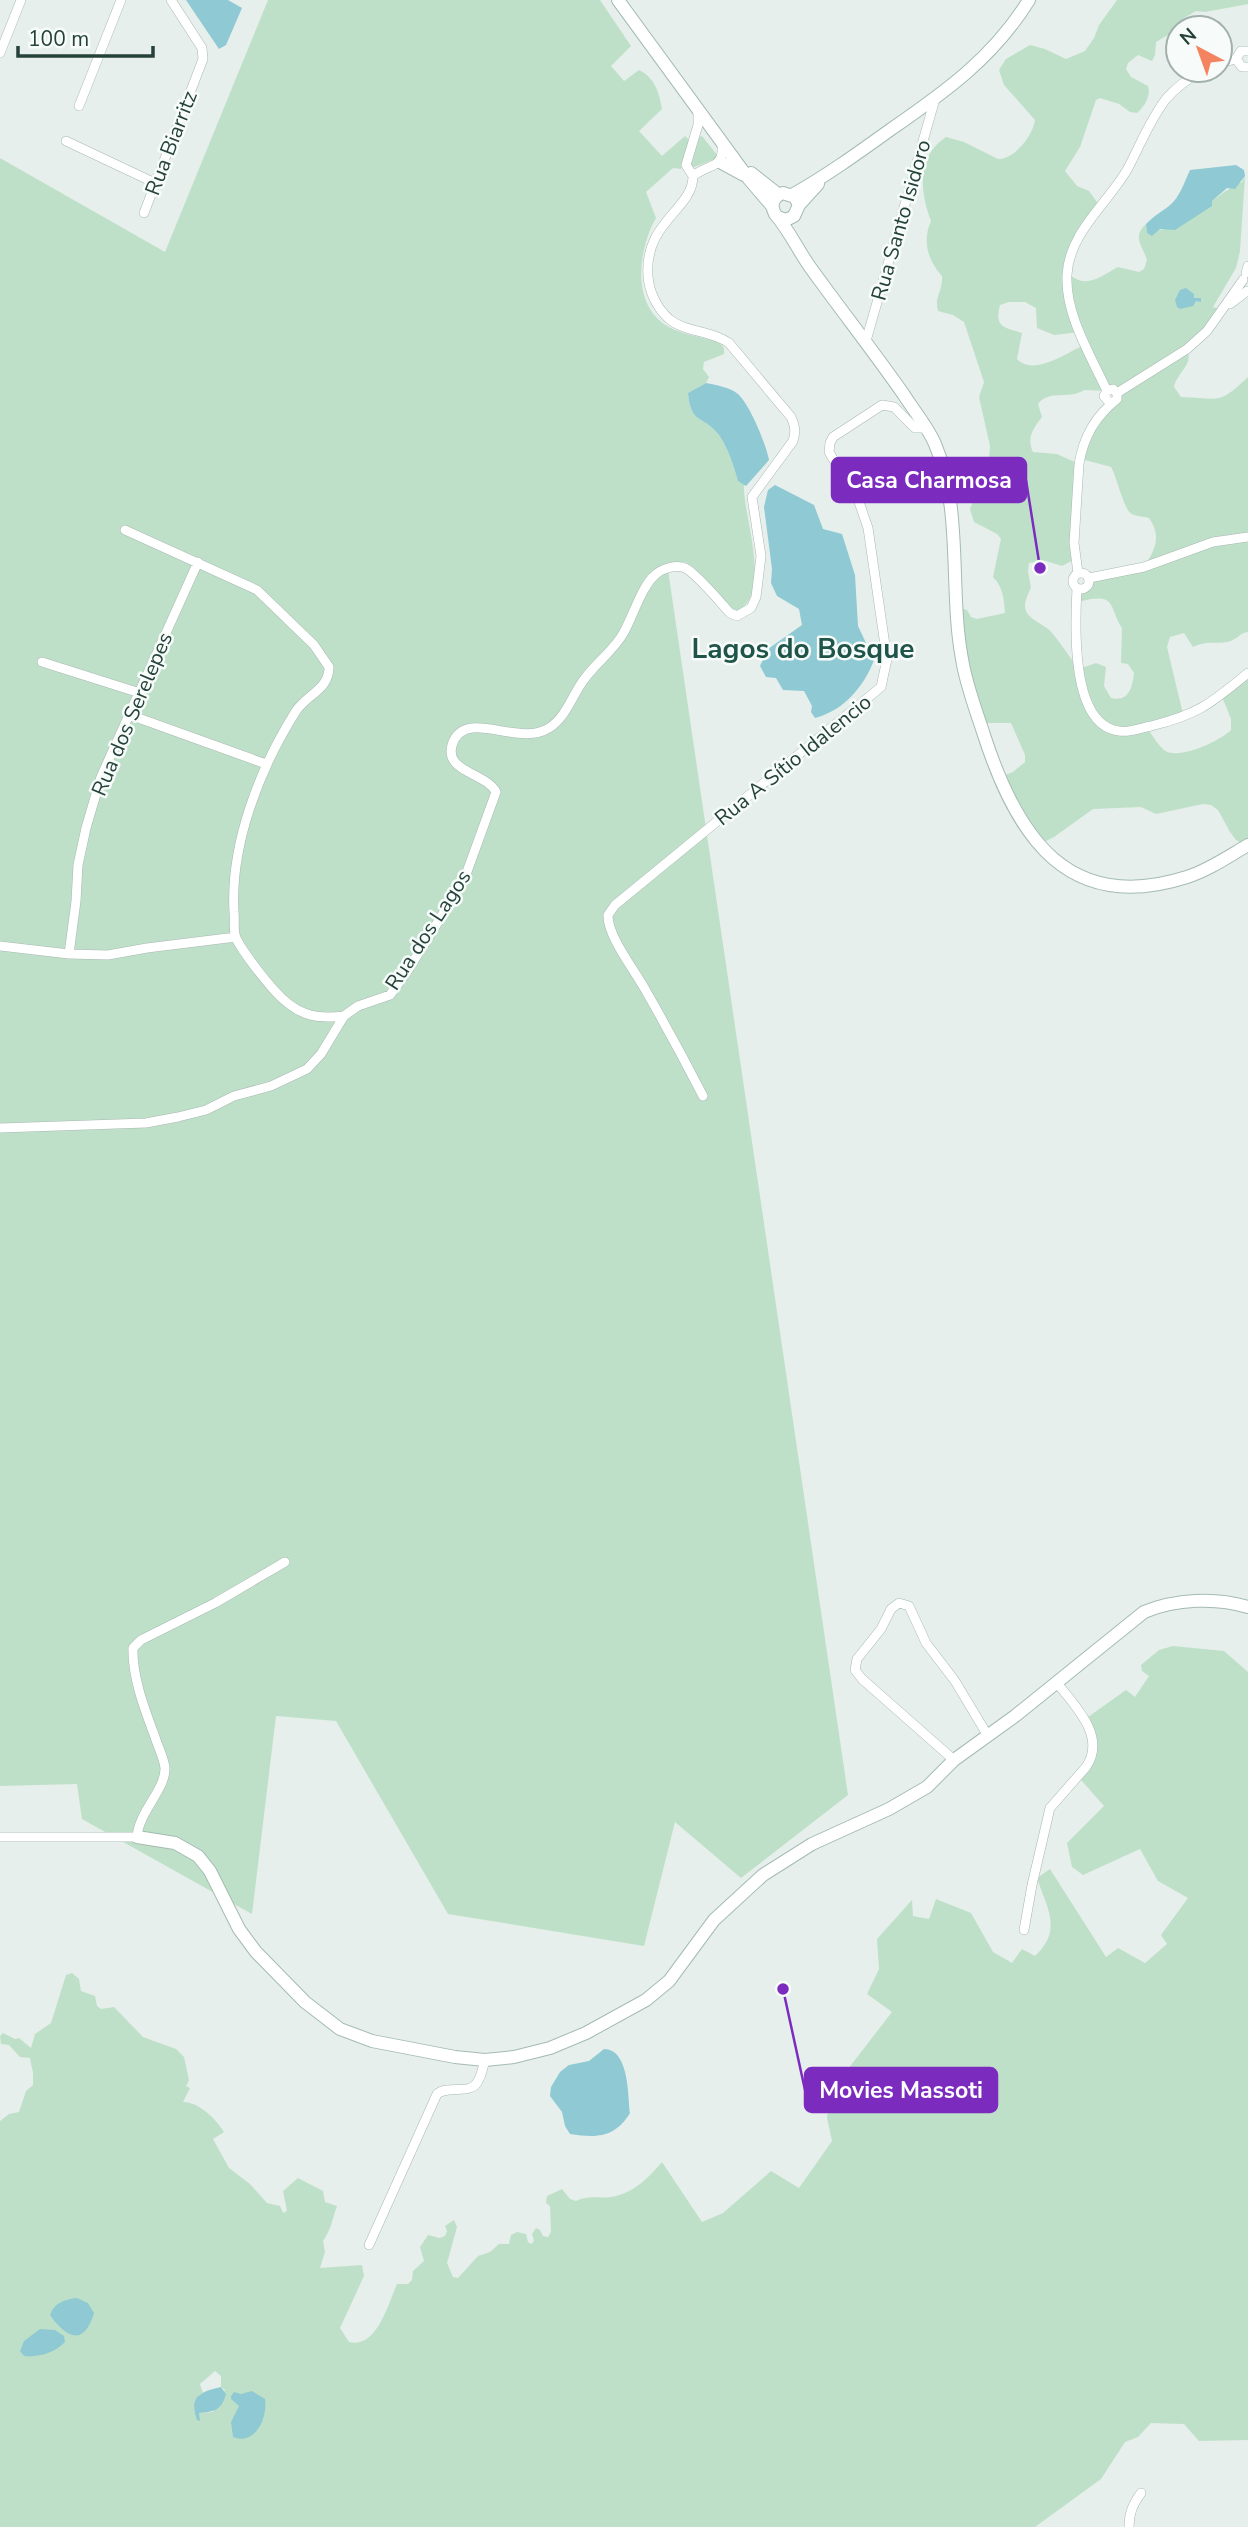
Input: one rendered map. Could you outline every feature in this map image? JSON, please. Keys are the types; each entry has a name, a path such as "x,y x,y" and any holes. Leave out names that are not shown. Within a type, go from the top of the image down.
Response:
{"street":[{"path":"1,49 21,0"},
{"path":"79,106 121,0"},
{"name":"Rua Biarritz","path":"144,213 203,59 202,48 171,0"},
{"path":"618,0 748,178"},
{"path":"785,206 935,99 992,51 1018,19 1029,0"},
{"path":"1248,51 1241,51 1236,59 1242,67 1248,67"},
{"path":"1107,391 1080,332 1067,289 1070,255 1085,227 1120,180 1161,106 1182,84"},
{"name":"Rua Santo Isidoro","path":"866,341 935,99"},
{"path":"698,107 698,125 686,165 693,176 720,162 723,156 722,141"},
{"path":"66,141 155,183"},
{"path":"720,162 737,169 785,206"},
{"path":"739,164 785,206 795,244 808,265 866,341 935,443 947,489 954,547 961,659 1000,781 1015,811 1036,840 1067,871 1082,879 1097,884 1136,887 1188,876 1248,845"},
{"name":"Rua dos Lagos","path":"344,1016 358,1006 390,995 464,880 496,792 489,783 457,766 452,753 454,740 476,726 522,735 547,730 562,716 584,678 618,642 648,584 661,571 674,567 688,569 730,613 737,616 751,608 756,597 761,541 752,497 793,441 795,426 791,417 729,343 721,337 680,326 658,307 652,295 647,263 650,249 664,222 690,193 693,176"},
{"path":"1224,310 1248,291 1246,273"},
{"path":"1246,273 1224,310 1207,331 1187,349 1117,393 1115,402 1110,403 1091,428 1081,451 1079,464 1074,543 1078,573 1072,580 1077,588 1075,630 1079,670 1088,706 1104,724 1121,732 1184,718 1209,705 1248,673"},
{"path":"1107,391 1113,390 1117,393"},
{"path":"1107,391 1104,396 1110,403"},
{"name":"Rua A Sítio Idalencio","path":"703,1096 623,952 609,924 608,915 615,905 881,687 887,659 868,528 859,502 834,462 830,443 839,432 882,405 894,407 915,428 926,428"},
{"path":"125,530 257,590 314,645 329,667 326,682 298,709 266,764 252,800 240,849 233,896 236,937 272,988 291,1006 312,1016 324,1019 344,1016"},
{"path":"1088,578 1144,567 1213,542 1248,537"},
{"name":"Rua dos Serelepes","path":"69,954 78,865 101,777 198,562"},
{"path":"1078,573 1084,573 1088,578"},
{"path":"1077,588 1086,587 1088,578"},
{"path":"41,662 140,693"},
{"path":"130,715 266,764"},
{"path":"0,946 69,954 108,955 236,937"},
{"path":"0,1128 146,1123 206,1110 233,1096 271,1086 307,1069 321,1054 344,1016"},
{"path":"137,1837 144,1812 159,1789 165,1769 132,1660 133,1648 141,1640 215,1603 285,1562"},
{"path":"0,1837 137,1837 174,1843 198,1856 210,1871 239,1929 256,1952 305,2002 340,2029 394,2046 485,2060 514,2057 550,2048 586,2033 646,2000 669,1981 714,1920 763,1875 812,1844 927,1787 954,1760 988,1737 1134,1619 1152,1608 1180,1602 1212,1601 1248,1606"},
{"path":"954,1760 855,1670 857,1659 881,1629 894,1605 899,1603 909,1606 926,1643 955,1681 988,1737"},
{"path":"1024,1930 1051,1808 1086,1767 1093,1750 1093,1737 1088,1725 1057,1682"},
{"path":"369,2245 437,2094 446,2089 474,2087 478,2083 485,2060"},
{"path":"1129,2527 1129,2515 1141,2493"}],"green space":[{"path":"268,0 600,0 631,46 611,66 624,81 639,70 644,73 653,81 659,97 662,109 639,131 662,156 685,136 689,140 681,169 673,168 646,192 656,218 645,244 641,275 647,304 655,316 673,329 719,342 724,348 724,354 704,362 703,369 709,377 706,383 688,393 692,411 719,435 738,481 744,484 755,570 748,601 738,611 733,609 692,566 685,562 667,563 848,1795 741,1878 675,1822 644,1946 448,1914 336,1721 276,1716 252,1914 82,1819 77,1784 0,1786 0,158 165,252"},
{"path":"1117,0 1248,0 1248,4 1205,12 1164,14 1164,37 1156,42 1152,61 1138,55 1128,63 1126,69 1131,77 1148,86 1149,93 1145,104 1137,113 1130,112 1119,104 1100,98 1096,100 1080,147 1065,171 1077,186 1089,191 1097,202 1097,212 1085,227 1067,272 1080,281 1099,278 1118,267 1139,272 1144,269 1147,260 1139,237 1146,224 1147,233 1178,224 1242,182 1245,176 1240,251 1236,268 1213,307 1224,310 1187,349 1187,364 1174,387 1181,397 1211,399 1224,396 1248,377 1248,632 1228,642 1204,643 1193,647 1184,633 1170,637 1167,647 1184,718 1146,727 1161,748 1170,753 1199,748 1218,739 1231,730 1231,719 1223,699 1228,690 1248,673 1246,846 1236,840 1218,810 1203,804 1156,814 1141,807 1093,809 1054,837 1046,841 1036,840 1003,776 1025,762 1025,755 1011,723 980,723 956,607 967,610 971,617 977,619 1005,613 1001,589 993,577 1001,539 974,522 970,509 974,499 987,484 990,446 979,397 984,382 964,322 953,315 938,311 942,276 933,264 928,250 927,236 931,221 924,198 925,165 929,154 946,137 964,142 998,159 1017,151 1027,139 1035,120 1004,85 999,70 1006,59 1030,45 1066,59 1085,51 1099,25","holes":["1025,302 1036,308 1037,328 1054,335 1080,332 1086,344 1042,364 1024,364 1017,359 1022,333 1002,325 999,313 1000,305","1084,390 1107,391 1118,396 1085,440 1081,451 1085,460 1111,467 1129,512 1149,518 1156,537 1154,549 1144,567 1089,581 1086,587 1080,589 1079,599 1082,601 1107,600 1122,628 1121,663 1128,664 1134,673 1128,693 1117,699 1111,698 1104,686 1106,667 1096,663 1079,669 1053,634 1029,616 1025,607 1031,587 1029,563 1046,561 1062,566 1075,559 1079,464 1057,454 1033,452 1031,437 1042,417 1038,404 1048,397"]},
{"path":"702,136 717,155 715,159 692,168 690,163 698,138"},
{"path":"1173,1646 1224,1651 1248,1672 1248,2440 1199,2441 1184,2424 1151,2423 1138,2437 1125,2442 1101,2479 1035,2527 0,2527 0,2121 9,2114 19,2112 26,2091 33,2085 33,2073 30,2058 20,2057 9,2045 1,2044 0,2036 3,2033 15,2039 19,2038 31,2048 35,2034 51,2023 66,1975 72,1973 79,1979 81,1991 95,1996 97,2006 101,2009 114,2007 143,2037 176,2049 184,2057 189,2080 186,2086 190,2088 183,2102 201,2108 216,2122 224,2132 213,2139 229,2168 250,2184 267,2203 280,2206 283,2213 287,2211 283,2191 298,2178 323,2191 325,2202 337,2206 323,2241 325,2252 320,2268 362,2265 364,2276 340,2328 349,2342 359,2342 367,2339 380,2323 397,2284 408,2284 412,2280 413,2271 424,2261 420,2247 428,2235 440,2238 445,2236 445,2226 454,2220 457,2227 447,2263 453,2277 458,2278 478,2256 490,2252 499,2244 509,2244 511,2235 517,2232 526,2234 531,2244 536,2228 543,2236 548,2237 551,2232 547,2196 562,2189 570,2199 576,2201 623,2194 647,2178 662,2162 702,2222 723,2213 771,2171 799,2188 832,2141 827,2118 831,2091 892,2012 867,1994 879,1969 877,1939 912,1900 913,1916 929,1919 936,1899 971,1913 993,1952 1012,1963 1022,1949 1035,1956 1049,1937 1050,1918 1037,1878 1050,1869 1106,1957 1118,1948 1145,1963 1167,1944 1161,1935 1188,1898 1158,1881 1140,1849 1083,1875 1072,1867 1067,1843 1104,1806 1081,1780 1095,1757 1097,1743 1088,1717 1126,1690 1135,1697 1149,1676 1142,1671 1141,1665 1159,1650","holes":["215,2371 221,2376 221,2387 225,2390 213,2412 199,2413 199,2395 203,2393 200,2384"]}],"water":[{"path":"186,0 228,0 242,8 226,45 219,49"},
{"path":"1236,165 1244,170 1245,176 1235,189 1227,188 1212,201 1212,206 1175,230 1160,229 1152,236 1147,233 1146,224 1176,198 1190,170"},
{"path":"1186,288 1194,294 1194,298 1201,298 1201,302 1196,301 1193,306 1180,309 1175,300 1180,290"},
{"path":"706,383 738,394 761,435 769,460 746,486 738,481 719,435 692,411 688,393"},
{"path":"775,485 814,505 823,529 842,534 855,575 858,626 874,660 865,679 843,704 815,718 804,691 783,690 776,678 766,677 760,666 768,649 802,625 799,609 777,596 771,583 772,569 764,507 768,490"},
{"path":"604,2049 618,2056 623,2065 630,2113 611,2132 596,2136 570,2134 562,2112 550,2096 551,2087 560,2072 569,2065 589,2061"},
{"path":"77,2298 88,2303 94,2313 85,2331 74,2335 62,2329 50,2315 60,2302"},
{"path":"40,2329 55,2330 64,2336 65,2342 46,2353 24,2356 20,2351 24,2341"},
{"path":"221,2387 226,2394 220,2407 199,2413 200,2421 197,2420 195,2401 207,2391"},
{"path":"252,2391 265,2399 262,2422 248,2438 233,2437 231,2422 239,2406 231,2396 234,2392 241,2394"}],"place":[{"name":"Casa Charmosa","path":"1040,568"},
{"name":"Movies Massoti","path":"783,1989"}],"district":[{"name":"Lagos do Bosque","path":"803,649"}]}
